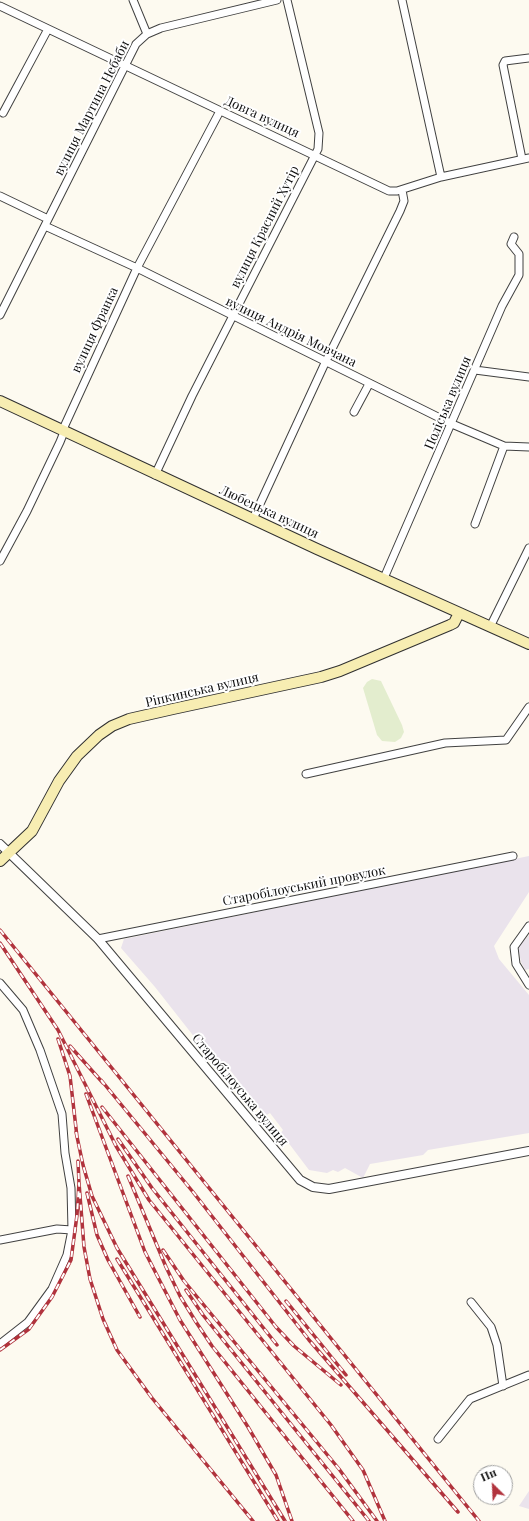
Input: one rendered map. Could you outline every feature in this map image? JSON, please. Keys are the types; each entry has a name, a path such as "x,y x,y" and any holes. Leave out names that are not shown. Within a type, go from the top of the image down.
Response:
{"main road":[{"name":"Любецька вулиця","path":"0,401 156,475 529,644"},
{"name":"Ріпкинська вулиця","path":"0,861 32,831 59,781 77,756 91,742 112,726 129,719 173,708 314,679 340,671 450,626 454,623 459,613"}],"street":[{"path":"133,0 147,34"},
{"name":"вулиця Мартина Небаби","path":"0,315 136,44 147,34 161,28 277,0"},
{"name":"вулиця Красний Хутір","path":"156,475 232,317 315,156 320,142 319,132 287,0"},
{"path":"402,0 441,178"},
{"name":"Довга вулиця","path":"0,6 389,191 402,190 441,178 526,158 503,65 505,61 529,58"},
{"path":"3,113 48,29"},
{"name":"вулиця Франка","path":"0,561 27,511 64,432 64,427 137,268 220,111"},
{"path":"253,518 325,363 400,211 404,202 402,190"},
{"name":"вулиця Андрія Мовчана","path":"0,196 47,223 232,317 452,424 504,446 529,447"},
{"name":"Поліська вулиця","path":"384,578 502,306 519,275 519,254 511,244 514,237"},
{"path":"475,370 529,377"},
{"path":"354,412 369,384"},
{"path":"475,524 504,446"},
{"path":"490,627 529,548"},
{"path":"306,774 445,743 506,740 529,706"},
{"name":"Старобілоуська вулиця","path":"0,844 98,939 300,1180 313,1187 329,1189 529,1151"},
{"name":"Старобілоуський провулок","path":"98,939 513,856"},
{"path":"529,926 514,947 516,964 529,985"},
{"path":"0,983 23,1010 40,1050 62,1114 65,1153 71,1188 72,1230 67,1255 52,1290 28,1322 0,1344"},
{"path":"0,1240 57,1229 72,1230"},
{"path":"471,1302 491,1327 497,1345 503,1386"},
{"path":"438,1439 470,1399 529,1375"}],"shaded area":[{"path":"529,856 529,892 494,946 499,959 529,995 529,1133 428,1150 423,1155 370,1164 363,1178 345,1168 338,1172 333,1170 327,1173 309,1170 281,1133 283,1130 270,1113 265,1116 227,1066 221,1071 155,987 121,948 124,939"},
{"path":"529,935 529,969 525,970 521,962 518,947"},
{"path":"529,1491 529,1509 519,1506"}],"green space":[{"path":"372,679 381,681 402,725 404,732 401,738 395,742 382,741 377,735 363,688 367,682"}],"railway":[{"path":"0,930 479,1521"},
{"path":"0,943 58,1030 116,1146 149,1200 331,1425 363,1470 385,1521"},
{"path":"58,1039 70,1076 77,1137"},
{"path":"70,1046 103,1083"},
{"path":"101,1080 193,1192 309,1340 458,1512"},
{"path":"86,1094 145,1252 180,1320 248,1427 276,1475 292,1521"},
{"path":"102,1107 276,1327 294,1346 341,1385"},
{"path":"76,1132 83,1165 92,1196 117,1248 285,1521"},
{"path":"118,1139 152,1188 277,1345"},
{"path":"78,1161 79,1183"},
{"path":"128,1176 166,1267 180,1296 196,1322 212,1346 353,1521"},
{"path":"0,1350 29,1329 52,1297 71,1260 77,1215 79,1183 84,1247 90,1279 103,1319 117,1350 152,1398 253,1521"},
{"path":"87,1193 97,1235 108,1260 140,1317"},
{"path":"163,1250 184,1281 339,1469 377,1521"},
{"path":"117,1259 278,1521"},
{"path":"186,1290 203,1315 369,1521"},
{"path":"286,1301 346,1375"}]}
